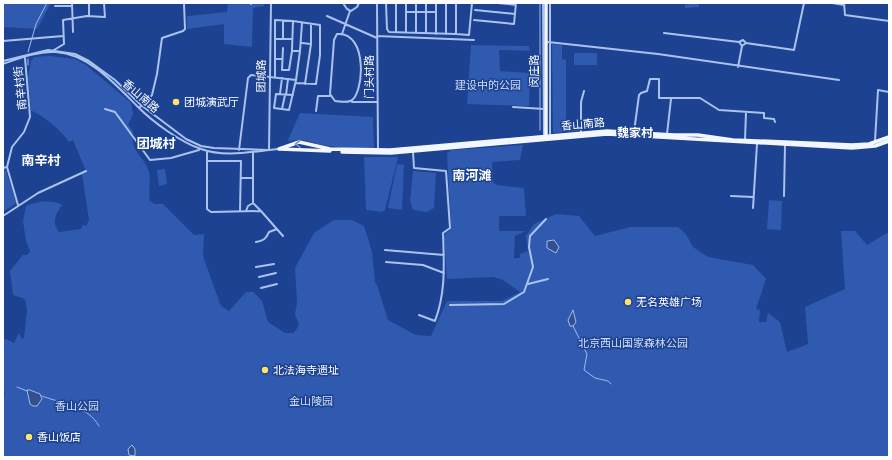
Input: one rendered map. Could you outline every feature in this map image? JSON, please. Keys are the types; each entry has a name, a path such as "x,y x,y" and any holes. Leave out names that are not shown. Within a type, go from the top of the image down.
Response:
{"main road":[{"name":"闵庄路","path":"547,3 549,42 547,137"},
{"name":"闵庄路","path":"547,3 545,109 547,137"},
{"name":"香山南路","path":"279,149 369,154 413,152 607,131 784,146 857,148 889,141"},
{"name":"香山南路","path":"279,149 299,142 330,148 378,151 547,137 634,133 698,134 745,140 852,145 875,144 889,137"}],"street":[{"path":"89,3 90,16"},
{"path":"54,50 64,44 62,20 90,16 105,16 104,3"},
{"path":"139,108 152,95 157,74 162,38 183,31 185,28 184,3"},
{"name":"团城路","path":"269,150 270,3"},
{"path":"343,3 350,11"},
{"path":"342,34 350,11 354,10 359,3"},
{"name":"门头村路","path":"377,3 378,151"},
{"path":"386,3 387,29 389,32 469,35 472,3"},
{"path":"396,3 396,32"},
{"path":"406,3 406,32"},
{"path":"416,3 416,33"},
{"path":"426,3 426,33"},
{"path":"436,3 436,34"},
{"path":"446,3 446,34"},
{"path":"456,3 456,34"},
{"path":"474,20 514,24 516,4 498,3"},
{"path":"664,33 739,42 743,40 746,43 794,50 804,3"},
{"path":"832,3 844,4 846,15 889,20"},
{"path":"55,6 72,4 73,32"},
{"path":"475,10 515,14"},
{"path":"406,12 436,12"},
{"path":"327,16 377,37 474,40"},
{"path":"275,77 275,20 320,25 320,55 316,84 296,83"},
{"path":"283,21 283,39"},
{"path":"283,48 282,70 290,70 293,21"},
{"path":"293,95 276,94 274,108 289,110 293,95 296,83 302,43 302,23"},
{"path":"305,84 311,44 311,24"},
{"path":"330,96 334,40 337,34 342,34 354,41 361,57 360,77 357,91 353,99 349,102"},
{"path":"3,41 63,36"},
{"path":"275,39 292,39"},
{"path":"549,42 658,54 738,67 796,73 839,80"},
{"path":"739,42 742,46"},
{"path":"302,43 311,44"},
{"path":"738,67 742,46 746,43"},
{"name":"香山南路","path":"3,62 35,52 54,50 74,54 89,61 120,85 141,105 186,139 214,148 269,150"},
{"path":"292,51 300,52"},
{"name":"香山南路","path":"3,62 40,53 57,52 81,59 116,86 139,108 186,143 207,151 253,152 279,149"},
{"name":"南辛村街","path":"18,205 8,168 12,146 24,132 30,117 24,58"},
{"path":"275,59 282,60"},
{"path":"239,150 248,78 251,75 296,80"},
{"path":"280,94 282,78"},
{"path":"282,109 288,79"},
{"path":"634,133 639,95 647,91 650,79 659,79 659,98 700,98 718,110 764,114 764,118 774,119 774,122"},
{"path":"875,144 878,90 889,92"},
{"path":"581,133 581,102 584,91"},
{"path":"316,111 318,96 330,96 335,101 377,102"},
{"path":"667,134 671,99"},
{"path":"513,107 545,109"},
{"path":"105,108 115,112 150,160 171,158 200,149"},
{"path":"745,140 746,112"},
{"path":"753,208 757,144"},
{"path":"784,146 784,196"},
{"path":"207,151 207,209 212,212 261,211"},
{"path":"253,152 253,203 283,236"},
{"path":"413,152 414,168 446,171 450,228 442,233 444,273 441,304 435,321 419,314"},
{"path":"208,161 241,161 240,211"},
{"path":"3,168 8,168"},
{"path":"3,216 38,193 86,171"},
{"path":"241,178 253,178"},
{"path":"731,196 753,197"},
{"path":"246,211 248,206 253,203"},
{"path":"450,305 504,304 522,295 528,284 533,267 529,247 530,236 546,219"},
{"path":"256,242 262,241 266,238 269,232 277,229"},
{"path":"385,250 444,255"},
{"path":"386,262 423,265 444,273"},
{"path":"256,267 274,264"},
{"path":"259,277 276,274"},
{"path":"528,284 548,280"},
{"path":"261,288 277,284"}],"green space":[{"path":"3,3 51,3 37,29 3,27"},
{"path":"228,3 264,3 264,6 253,8 252,47 224,44 224,24 187,29 187,16 227,12"},
{"path":"685,3 699,3 699,7 685,8"},
{"path":"552,44 562,45 562,59 566,60 566,122 580,122 579,131 553,133"},
{"name":"建设中的公园","path":"471,45 529,46 530,51 499,50 500,71 530,73 529,106 467,104"},
{"path":"574,53 597,53 597,65 574,65"},
{"name":"北京西山国家森林公园","path":"50,56 75,59 86,65 131,103 133,114 128,125 133,131 135,149 147,166 149,172 150,201 155,204 163,204 194,235 204,234 203,256 221,306 229,311 246,292 253,292 262,301 268,322 285,333 294,333 299,325 295,314 297,303 295,268 314,233 334,220 352,220 364,226 372,252 375,282 388,320 416,335 431,336 447,301 502,301 520,292 503,280 493,277 447,279 444,237 451,229 447,153 451,150 523,145 520,160 492,162 493,182 497,185 524,188 526,216 499,216 499,231 526,231 515,236 514,258 520,258 520,254 528,251 526,236 534,224 556,214 579,216 595,236 630,227 678,227 686,234 693,247 708,257 753,265 766,279 756,309 760,310 759,322 766,322 768,313 780,322 787,352 808,344 805,307 845,289 841,231 855,231 867,245 889,232 889,457 3,457 3,396 5,396 3,383 3,340 6,339 14,343 19,333 22,339 24,338 27,310 25,299 13,295 10,271 23,255 27,255 30,251 26,241 23,221 26,206 44,202 54,202 62,205 55,218 55,225 59,232 81,229 83,225 86,226 89,220 82,174 86,171 73,140 69,142 52,124 40,115 31,111 28,78 31,61 34,57"},
{"path":"300,113 373,117 374,148 342,148 302,140 287,142"},
{"path":"364,157 398,157 385,210 382,212 366,210"},
{"path":"397,164 404,165 402,210 388,208"},
{"path":"165,169 167,184 159,186 157,170"},
{"path":"3,170 6,170 16,203 3,212"},
{"path":"413,171 436,173 434,208 427,212 413,210 410,201"},
{"path":"769,200 782,201 781,230 767,229"}],"shaded area":[{"path":"554,240 559,247 556,253 547,248 547,241"},
{"path":"573,310 576,322 573,326 570,326 568,320"},
{"path":"27,390 40,394 42,399 37,406 30,404"},
{"path":"132,445 135,449 135,456 129,455 128,449"}],"waterway":[{"path":"28,52 36,24 47,3"},
{"path":"540,3 540,130"},
{"path":"28,59 28,65"},
{"path":"573,326 587,354 584,370 595,378 608,381 611,384"},
{"path":"17,387 27,391"},
{"path":"42,396 81,409 94,419 99,426"}],"place":[{"name":"团城演武厅","path":"176,102"},
{"name":"无名英雄广场","path":"628,302"},
{"name":"北法海寺遗址","path":"265,370"},
{"name":"香山饭店","path":"29,437"}],"district":[{"name":"魏家村","path":"635,133"},
{"name":"团城村","path":"156,143"},
{"name":"南辛村","path":"41,160"},
{"name":"南河滩","path":"472,175"}],"park label":[{"name":"金山陵园","path":"311,401"},
{"name":"香山公园","path":"77,406"}]}
